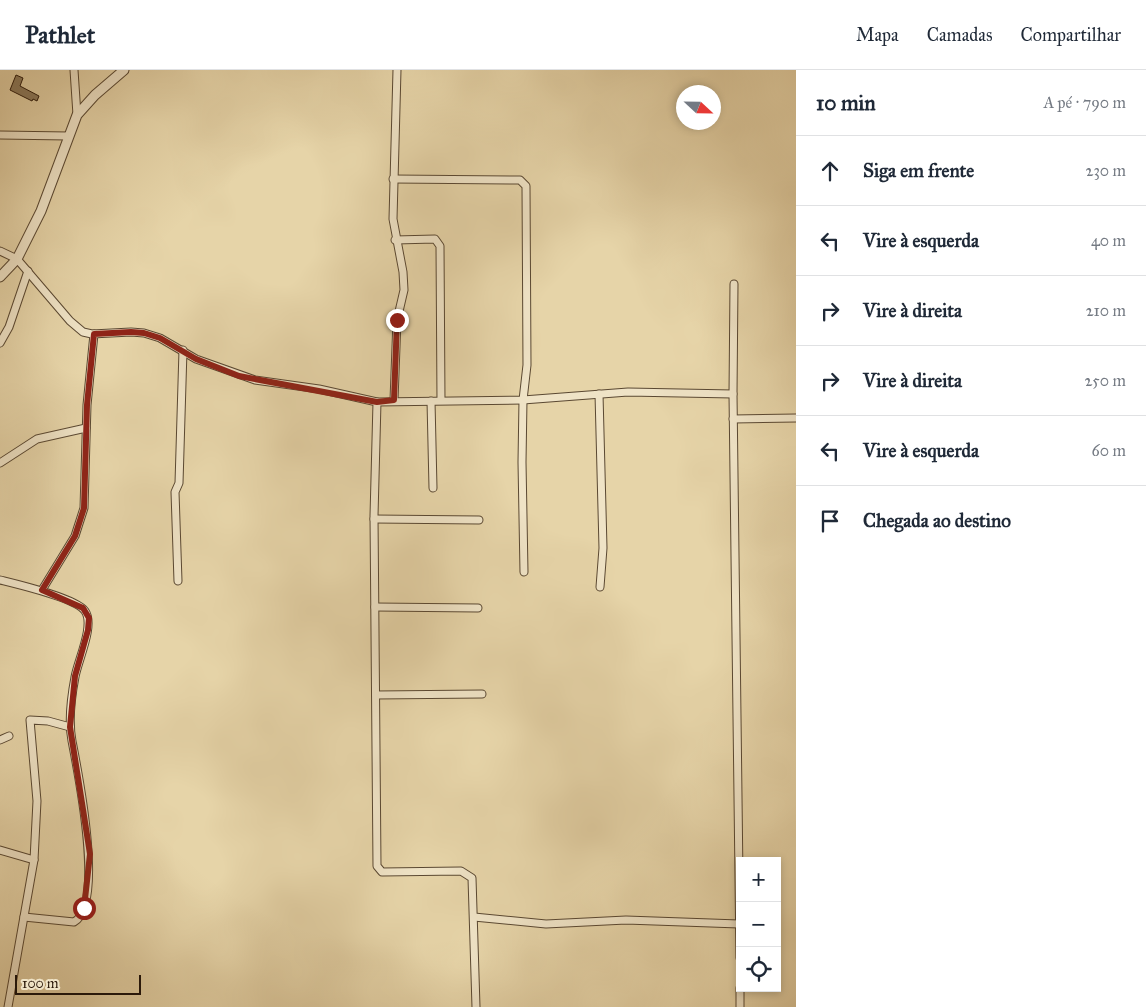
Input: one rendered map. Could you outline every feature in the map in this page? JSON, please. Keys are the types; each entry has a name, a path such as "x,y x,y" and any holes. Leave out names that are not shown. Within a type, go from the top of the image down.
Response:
{"street":[{"path":"74,70 77,115"},
{"path":"0,276 17,259 50,190 77,115 95,95 124,70"},
{"path":"394,400 397,320 404,290 401,259 395,240 393,179 397,70"},
{"path":"0,136 68,136"},
{"path":"393,179 520,180 526,186 527,365 523,400 524,572"},
{"path":"395,240 435,239 440,246 441,400"},
{"path":"0,251 17,259 77,329 94,334 144,333 160,338 196,359 239,376 377,402 394,400 523,400 598,394 664,392 733,394"},
{"path":"0,343 15,312 28,272"},
{"path":"734,284 733,419 739,902"},
{"path":"42,590 75,536 84,508 86,428 94,334"},
{"path":"178,581 175,492 179,482 183,350"},
{"path":"598,394 603,548 600,587"},
{"path":"431,401 433,488"},
{"path":"377,402 374,519 378,870 382,872 461,871 472,878 476,1007"},
{"path":"733,419 796,418"},
{"path":"0,463 37,439 86,428"},
{"path":"374,519 479,520"},
{"path":"0,580 42,590 83,608 89,618 88,630 75,676 70,727 90,854 84,908 78,920 74,922 24,918"},
{"path":"375,608 478,608"},
{"path":"376,695 482,694"},
{"path":"8,1007 34,860 37,801 30,720 48,721 70,727"},
{"path":"0,740 8,736"},
{"path":"0,850 34,860"},
{"path":"474,917 546,924 626,920 736,924"},
{"path":"740,992 740,1007"}],"building":[{"path":"16,75 23,78 20,86 39,96 37,101 33,99 32,101 10,90"}],"route":[{"path":"84,908 90,854 70,727 75,676 88,630 89,618 83,608 42,590 75,536 84,508 86,493 87,405 94,334 112,332 144,333 160,338 196,359 239,376 319,389 377,402 394,400 397,320"}]}
